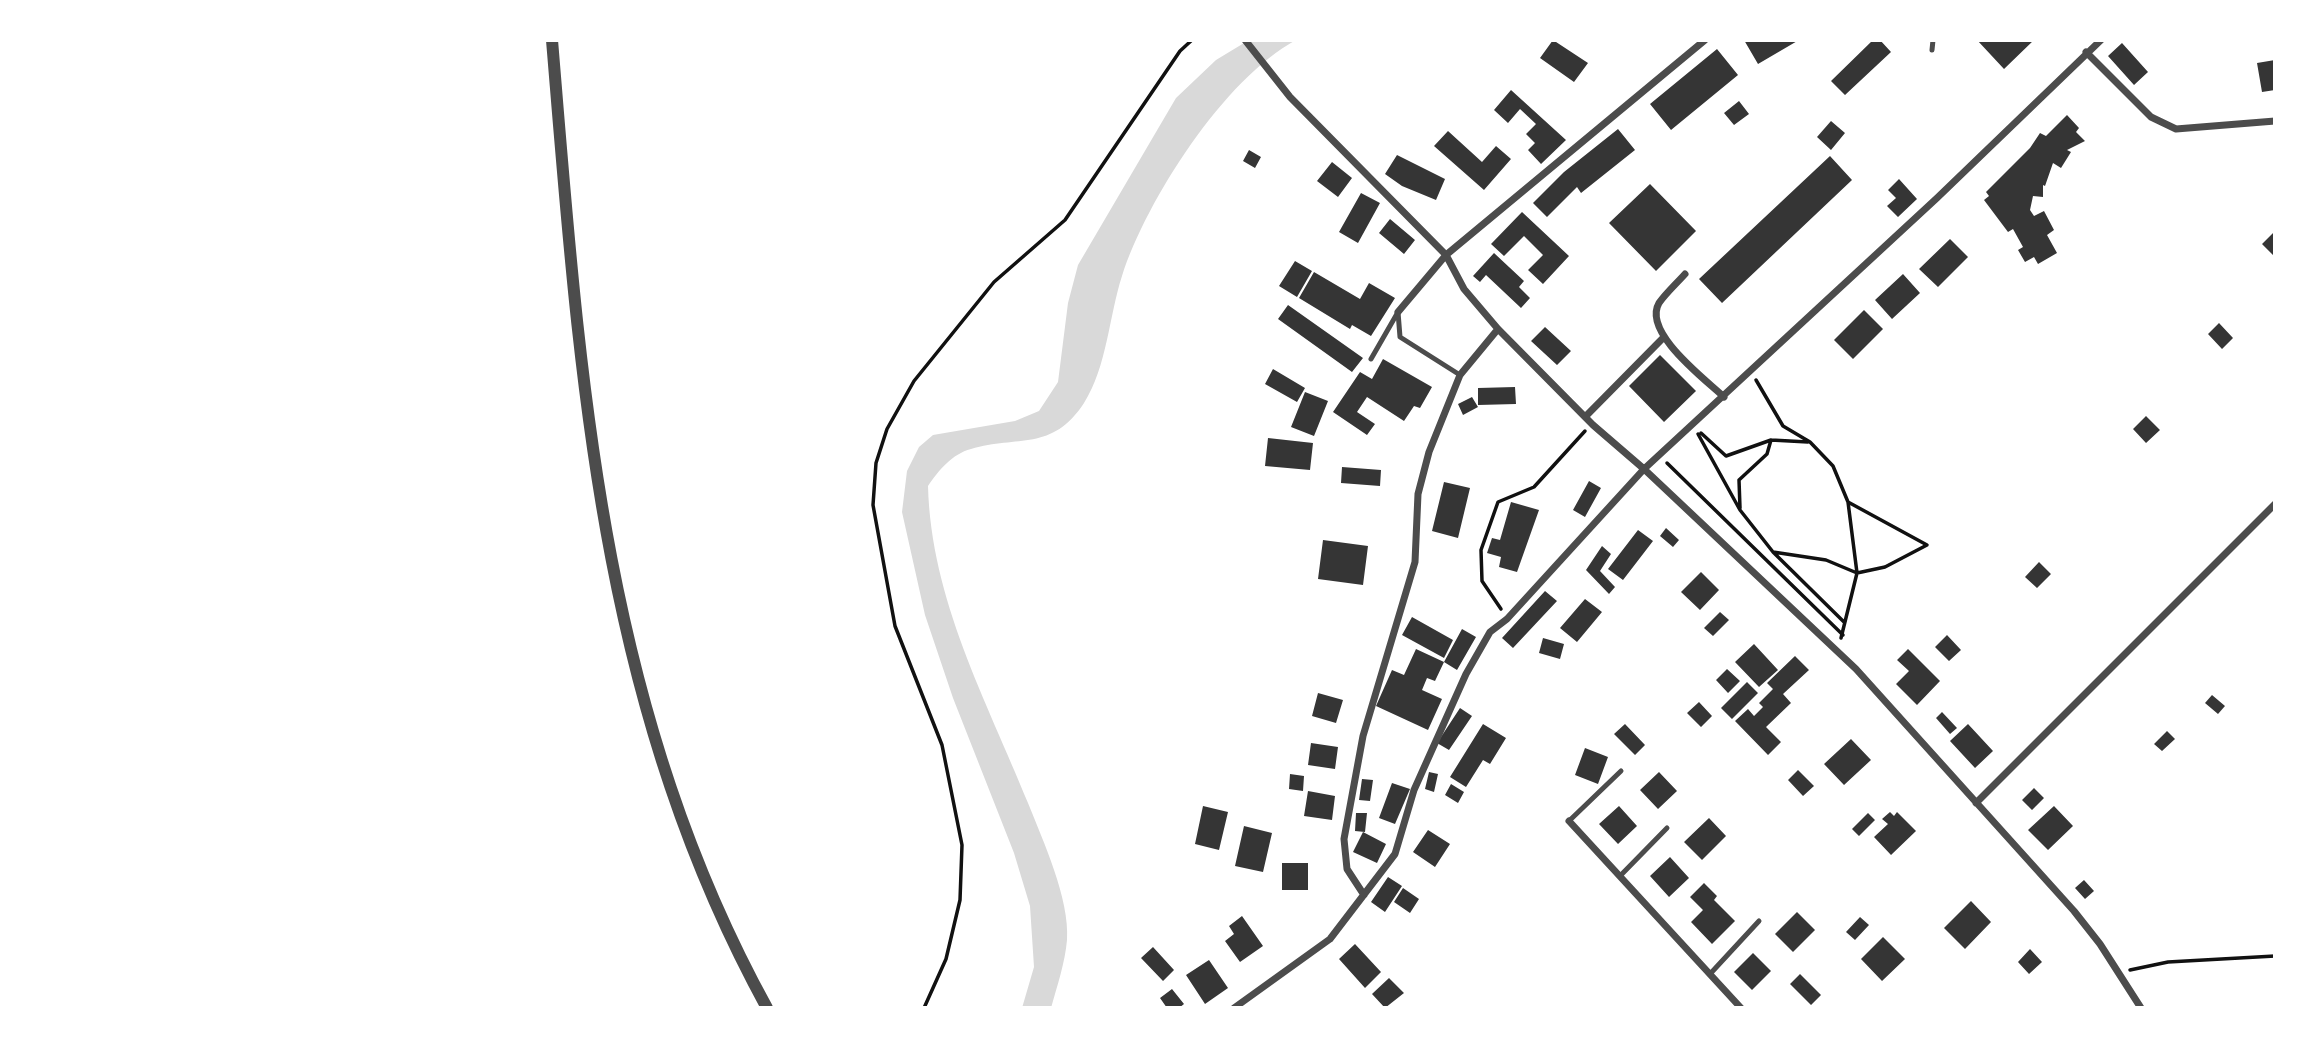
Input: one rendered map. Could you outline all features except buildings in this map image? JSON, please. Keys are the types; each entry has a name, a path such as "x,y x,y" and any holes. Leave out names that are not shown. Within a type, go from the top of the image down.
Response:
{"street":[{"path":"552,40 585,409 598,496 619,599 671,797 708,888 767,1008"},
{"path":"1245,40 1290,97 1446,255 1464,289 1497,329 1593,425 1644,469 1856,669 2100,944 2141,1008"},
{"path":"1398,312 1446,255 1705,40"},
{"path":"1234,1008 1329,939 1395,854 1414,790 1466,674 1490,632 1507,619 1644,469 1937,198 2099,41"},
{"path":"2087,52 2151,117 2176,129 2275,121"},
{"path":"1685,274 1658,305 1657,318 1663,338 1724,397"},
{"path":"1364,895 1348,869 1344,839 1366,724 1415,562 1419,494 1429,452 1460,375 1497,329"},
{"path":"1585,417 1663,338"},
{"path":"1976,803 2275,504"},
{"path":"1569,821 1741,1008"}],"lane":[{"path":"1932,50 1933,40"},
{"path":"1371,359 1398,312"},
{"path":"1398,312 1400,337 1460,375"},
{"path":"1569,821 1621,771"},
{"path":"1620,876 1667,828"},
{"path":"1710,974 1759,921"}],"path":[{"path":"924,1008 946,959 960,900 962,845 942,745 895,626 873,505 876,463 887,429 914,381 994,282 1065,220 1180,51 1192,40"},
{"path":"1751,372 1783,426 1810,442 1833,466 1848,502 1857,573 1843,635 1832,647"},
{"path":"1507,619 1482,581 1481,550 1498,502 1534,486 1593,425"},
{"path":"1693,426 1726,456 1771,440 1810,442"},
{"path":"1693,426 1741,510 1773,552 1844,622"},
{"path":"1741,510 1738,480 1768,454 1771,440"},
{"path":"1660,457 1843,635"},
{"path":"1773,552 1826,560 1857,573 1885,567 1927,544 1848,502"},
{"path":"2118,972 2168,962 2275,956"}],"shaded area":[{"path":"1249,40 1296,40 1269,58 1242,82 1191,144 1169,178 1134,245 1122,276 1103,358 1084,403 1072,418 1047,435 988,445 958,455 941,469 928,486 931,528 950,609 963,648 1048,852 1064,907 1067,924 1066,949 1051,1008 1022,1008 1034,967 1030,906 1014,853 953,698 925,615 902,512 907,471 919,447 933,435 1015,421 1039,411 1058,382 1068,303 1078,265 1176,98 1216,60"}]}
